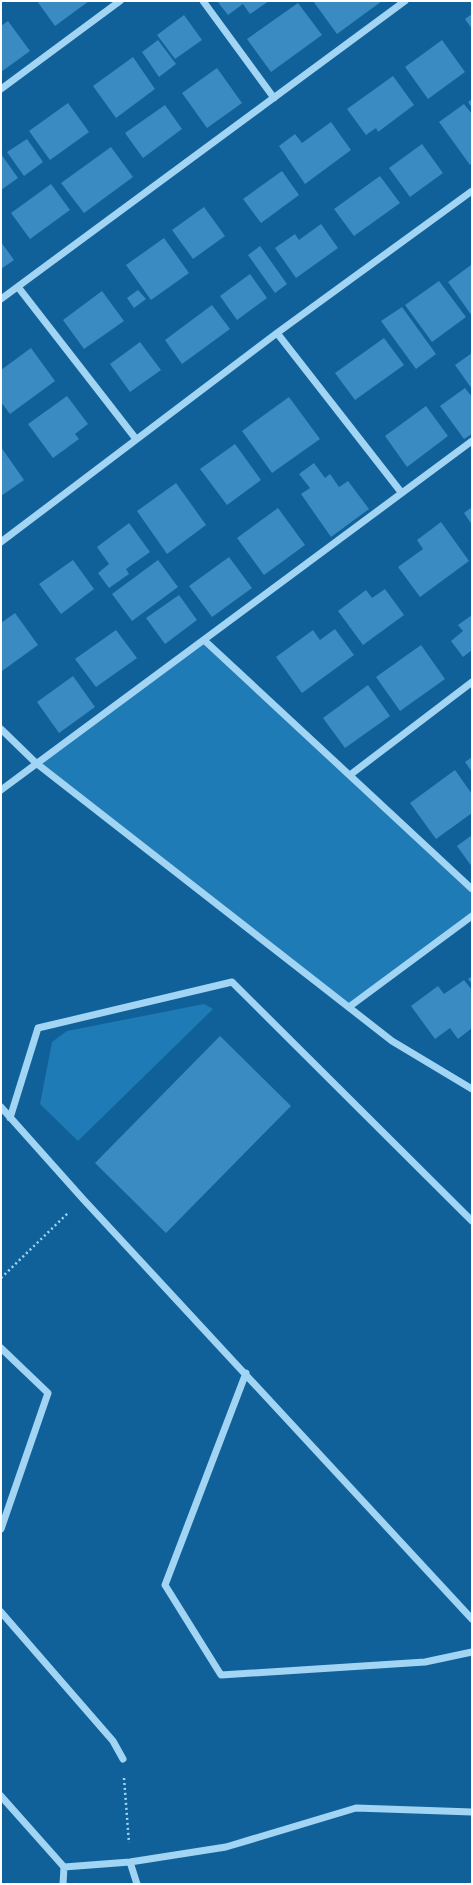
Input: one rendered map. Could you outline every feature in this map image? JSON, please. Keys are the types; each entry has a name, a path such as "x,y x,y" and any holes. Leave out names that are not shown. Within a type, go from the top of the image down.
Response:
{"street":[{"path":"1,89 120,1"},
{"path":"203,1 274,98"},
{"path":"1,299 405,1"},
{"path":"1,542 277,333 472,191"},
{"path":"18,287 136,439"},
{"path":"277,333 401,492"},
{"path":"1,790 401,492 472,441"},
{"path":"204,640 472,889"},
{"path":"350,775 472,682"},
{"path":"1,729 36,763 392,1041 472,1089"},
{"path":"349,1007 472,916"},
{"path":"10,1118 38,1028 232,982 472,1221"},
{"path":"1,1107 83,1198 472,1619"},
{"path":"1,1348 48,1393 1,1529"},
{"path":"246,1373 165,1585 221,1674 425,1662 472,1652"},
{"path":"1,1612 113,1741 123,1759"},
{"path":"1,1796 64,1867 63,1884"},
{"path":"64,1867 130,1862 226,1847 356,1808 472,1812"},
{"path":"130,1862 137,1884"}],"path":[{"path":"1,1278 83,1198"},
{"path":"123,1759 130,1862"}],"shaded area":[{"path":"204,640 472,889 472,916 349,1007 36,763"},
{"path":"204,1004 213,1009 78,1141 40,1104 52,1042 67,1031"}],"building":[{"path":"37,1 89,1 55,26"},
{"path":"217,1 269,1 250,14 243,4 228,15"},
{"path":"313,1 382,1 337,34"},
{"path":"298,3 322,35 271,72 247,39"},
{"path":"472,14 472,29 465,19"},
{"path":"184,15 202,40 175,59 157,35"},
{"path":"8,21 30,51 1,72 1,26"},
{"path":"158,40 176,64 159,77 142,52"},
{"path":"442,40 465,72 428,99 405,67"},
{"path":"133,57 155,89 116,118 93,86"},
{"path":"217,68 242,103 207,128 182,93"},
{"path":"393,76 414,105 378,132 376,128 366,135 347,109"},
{"path":"472,99 472,108 468,102"},
{"path":"68,103 89,132 50,160 29,131"},
{"path":"464,104 472,114 472,163 470,165 439,122"},
{"path":"165,105 182,129 143,158 125,133"},
{"path":"331,122 351,150 305,184 279,146 295,134 302,143"},
{"path":"27,139 43,162 24,176 7,152"},
{"path":"422,144 443,173 410,197 389,168"},
{"path":"111,147 133,177 84,213 61,183"},
{"path":"1,154 18,178 1,190"},
{"path":"282,171 299,195 261,223 243,199"},
{"path":"380,176 400,203 354,236 334,209"},
{"path":"51,184 70,210 30,239 11,213"},
{"path":"204,207 225,236 193,259 172,230"},
{"path":"321,224 338,248 296,278 275,248 295,234 299,240"},
{"path":"164,238 189,273 151,300 126,265"},
{"path":"1,242 14,260 1,269"},
{"path":"260,246 287,284 275,293 248,255"},
{"path":"471,265 472,267 472,316 448,282"},
{"path":"250,274 267,298 237,320 220,296"},
{"path":"439,281 466,317 432,342 405,305"},
{"path":"138,290 146,299 134,308 127,298"},
{"path":"102,291 124,321 84,349 63,320"},
{"path":"212,305 230,329 182,364 165,340"},
{"path":"402,307 436,354 416,369 381,321"},
{"path":"384,338 404,365 355,400 335,373"},
{"path":"140,342 161,370 130,392 110,364"},
{"path":"31,348 55,381 10,414 1,402 1,370"},
{"path":"472,353 472,389 455,365"},
{"path":"465,388 472,397 472,434 464,439 440,406"},
{"path":"67,396 88,424 75,434 79,439 53,458 28,424"},
{"path":"289,397 320,439 272,473 242,431"},
{"path":"426,406 448,436 407,467 385,436"},
{"path":"235,444 261,480 227,505 200,469"},
{"path":"1,447 24,480 1,496"},
{"path":"314,463 325,478 330,474 339,487 348,481 369,509 331,537 301,494 310,488 299,474"},
{"path":"176,483 206,525 167,554 137,511"},
{"path":"472,507 472,525 464,513"},
{"path":"278,508 305,545 264,575 237,538"},
{"path":"441,522 469,561 420,597 398,567 423,549 417,540"},
{"path":"129,523 150,552 126,569 129,574 109,588 98,573 109,564 97,547"},
{"path":"229,557 252,588 212,617 189,586"},
{"path":"73,560 94,589 61,614 39,584"},
{"path":"158,560 178,587 132,621 112,594"},
{"path":"385,589 404,615 363,645 338,611 366,590 372,598"},
{"path":"179,595 197,620 165,644 146,618"},
{"path":"15,613 38,645 2,671 1,623"},
{"path":"472,615 472,650 463,657 451,641 463,631 458,625"},
{"path":"335,629 354,655 302,693 276,657 313,630 320,640"},
{"path":"116,630 137,658 96,687 75,659"},
{"path":"421,645 445,679 400,711 376,677"},
{"path":"73,676 95,707 59,733 37,702"},
{"path":"368,685 390,716 345,748 323,718"},
{"path":"472,757 472,772 465,762"},
{"path":"455,770 472,794 472,813 436,839 410,803"},
{"path":"472,835 472,867 457,846"},
{"path":"472,976 472,984 468,979"},
{"path":"464,980 472,990 472,1028 458,1039 450,1028 435,1039 411,1006 438,986 444,994"},
{"path":"220,1036 291,1106 166,1233 95,1163"}]}
